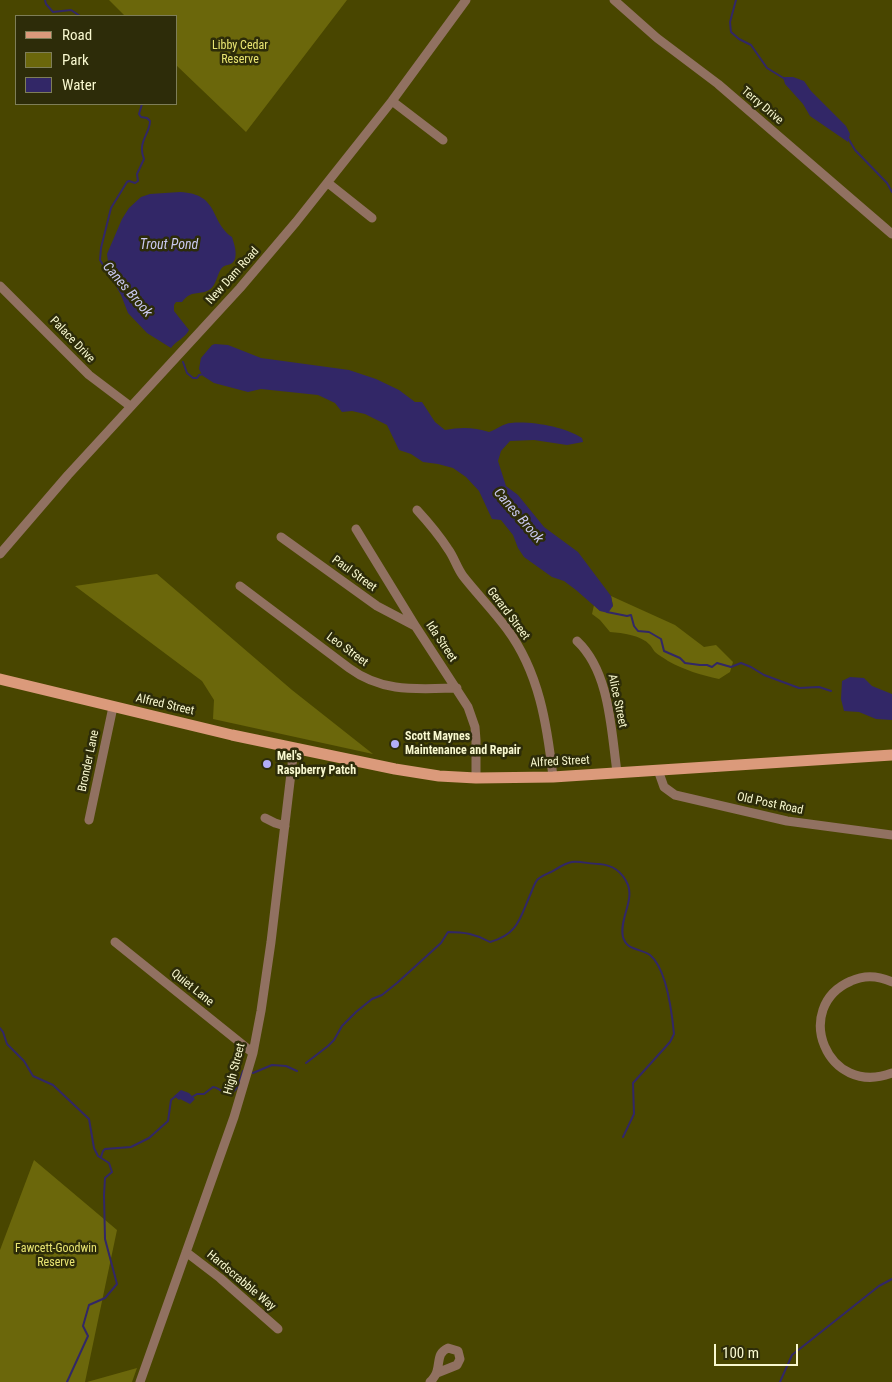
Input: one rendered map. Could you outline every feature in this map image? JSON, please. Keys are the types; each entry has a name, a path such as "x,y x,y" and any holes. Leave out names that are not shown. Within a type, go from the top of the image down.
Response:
{"main road":[{"name":"Alfred Street","path":"0,679 294,748 395,769 440,776 476,778 553,777 892,755"}],"street":[{"name":"New Dam Road","path":"0,554 130,406 240,288 328,183 392,101 466,0"},
{"name":"Terry Drive","path":"614,0 657,38 718,84 892,234"},
{"path":"392,101 443,140"},
{"path":"328,183 372,218"},
{"name":"Palace Drive","path":"0,286 89,375 130,406"},
{"name":"Gerard Street","path":"417,510 448,549 461,574 506,628 523,654 538,691 550,748 553,777"},
{"name":"Ida Street","path":"356,529 468,707 475,727 476,778"},
{"name":"Paul Street","path":"281,536 377,606 416,626"},
{"name":"Leo Street","path":"240,586 366,679 396,688 457,688"},
{"name":"Alice Street","path":"577,642 589,653 598,671 606,702 617,772"},
{"name":"Bronder Lane","path":"88,820 113,707"},
{"name":"High Street","path":"140,1382 238,1105 253,1053 267,970 294,748"},
{"name":"Old Post Road","path":"658,770 664,787 675,795 787,821 892,835"},
{"path":"265,818 285,826"},
{"name":"Quiet Lane","path":"115,942 253,1053"},
{"path":"892,982 882,978 868,977 854,980 841,986 827,1002 822,1015 820,1030 830,1058 843,1070 859,1077 867,1078 892,1074"},
{"name":"Hardscrabble Way","path":"186,1252 220,1278 278,1329"},
{"path":"430,1382 437,1373"}],"green space":[{"name":"Libby Cedar Reserve","path":"109,0 347,0 246,132 178,67 178,15 124,15"},
{"path":"157,574 292,690 373,754 213,719 214,700 202,681 75,586"},
{"path":"611,596 675,625 704,647 716,645 733,662 730,672 719,679 693,672 668,661 656,653 642,639 610,632 592,614 594,605 600,611 613,606"},
{"name":"Fawcett-Goodwin Reserve","path":"34,1160 117,1230 85,1382 0,1382 0,1250"},
{"path":"137,1368 132,1382 87,1382"}],"water":[{"path":"783,77 793,77 804,81 811,91 846,126 850,134 848,142 810,116 803,104 785,84"},
{"name":"Trout Pond","path":"180,192 193,194 208,203 220,224 232,237 236,255 233,263 221,269 215,283 209,290 189,295 182,302 176,302 174,311 189,330 171,348 147,333 128,313 121,295 105,267 109,269 107,254 122,219 129,208 141,197 150,194"},
{"path":"215,344 228,345 261,358 349,370 376,379 399,390 415,402 422,402 435,422 445,430 467,428 489,432 508,423 529,423 558,428 582,438 583,442 567,445 534,440 510,441 501,451 498,461 506,486 518,495 544,527 578,552 611,596 613,606 608,613 600,611 564,581 552,577 524,557 513,535 501,520 492,519 479,491 466,477 453,468 423,462 411,454 399,450 387,425 365,414 352,411 342,412 335,403 318,395 261,389 248,392 214,383 203,376 199,369 201,358"},
{"path":"850,677 864,678 872,686 892,694 892,720 876,719 859,712 844,711 841,699 842,681"},
{"path":"181,1090 189,1093 195,1099 190,1104 174,1096"}],"waterway":[{"name":"Canes Brook","path":"45,0 53,12 71,10 78,15"},
{"path":"736,0 730,22 731,32 739,39 751,45 767,68 785,79"},
{"name":"Canes Brook","path":"105,268 100,260 101,248 111,208 127,182 135,183 138,181 137,174 144,159 142,148 150,121 139,114 142,105"},
{"path":"848,138 855,150 887,183 892,192"},
{"name":"Canes Brook","path":"183,362 187,373 193,378 204,374"},
{"name":"Canes Brook","path":"607,612 631,615 634,626 638,631 649,632 661,639 664,651 680,658 685,663 712,667 717,663 731,667 741,663 764,675 799,688 819,687 831,691"},
{"path":"306,1063 334,1040 342,1026 356,1012 397,983 441,943 448,932 470,934 490,942 500,939 517,924 538,879 569,863 578,862 613,867 623,876 629,891 622,931 623,937 628,945 650,955 661,970 668,992 674,1034 670,1042 633,1083 634,1114 623,1137"},
{"path":"0,1028 7,1044 24,1061 33,1076 53,1085 89,1119 94,1148 98,1156 109,1163 112,1172 105,1178 105,1239 117,1284 105,1298 89,1305 83,1326 88,1336 67,1382"},
{"path":"253,1073 272,1065 286,1066 297,1071"},
{"path":"192,1097 197,1094 204,1094 213,1087 224,1092 232,1092 237,1087 243,1071"},
{"path":"101,1157 105,1149 131,1147 149,1138 168,1121 171,1100 176,1096"},
{"path":"780,1382 792,1355 879,1286 892,1279"}],"place":[{"name":"Scott Maynes Maintenance and Repair","path":"395,744"},
{"name":"Mel's Raspberry Patch","path":"267,764"}]}
